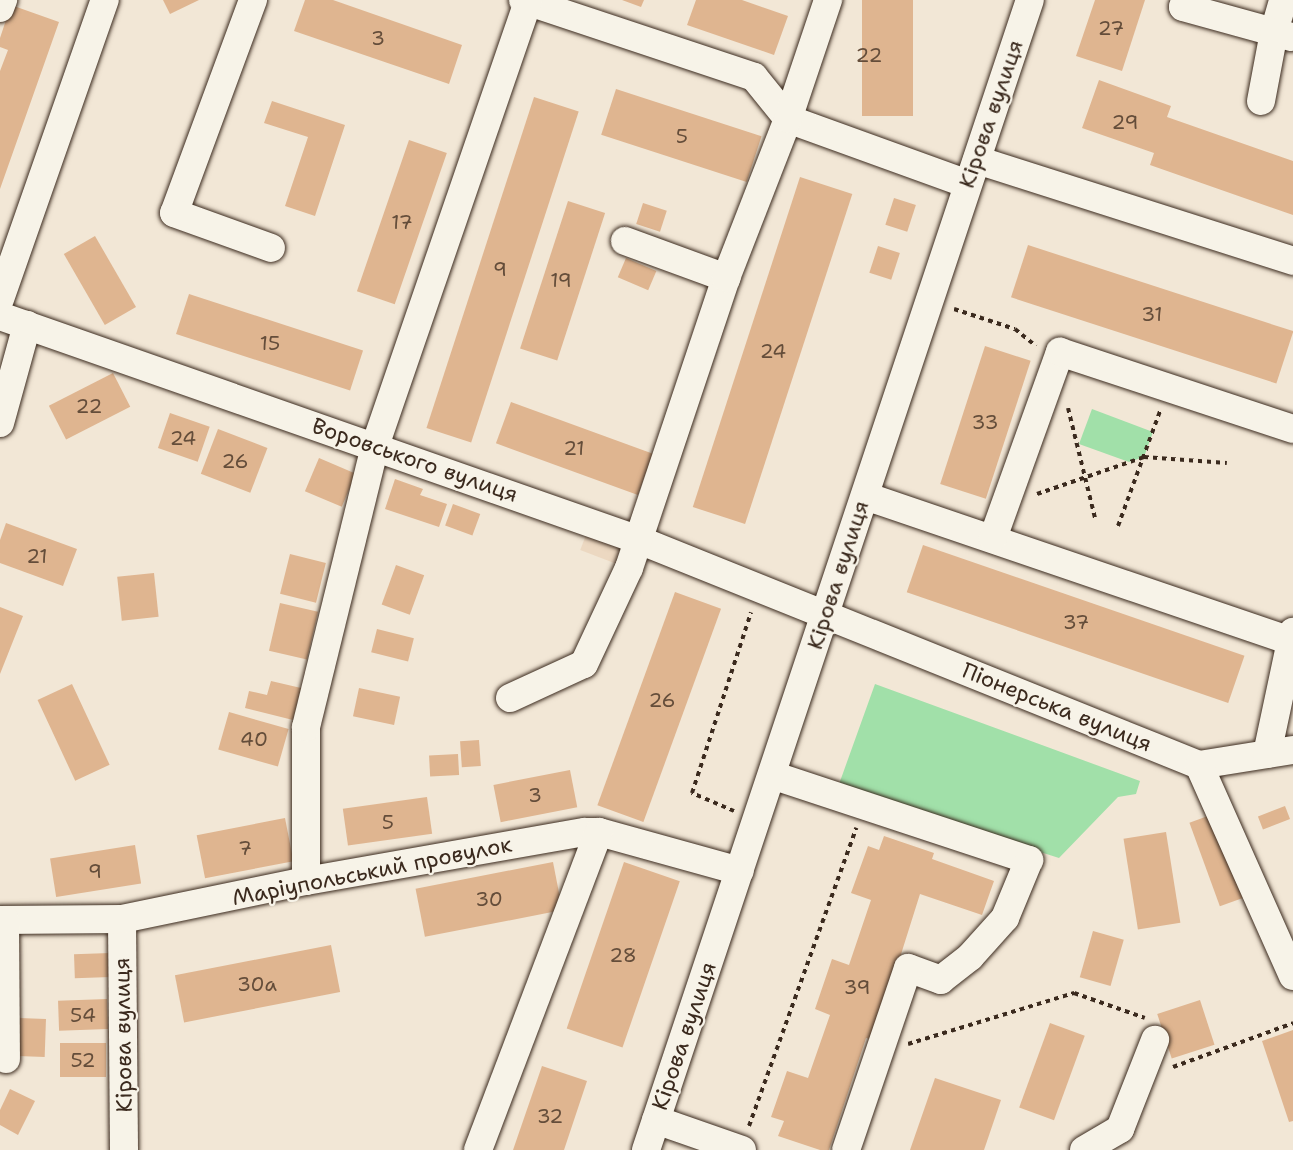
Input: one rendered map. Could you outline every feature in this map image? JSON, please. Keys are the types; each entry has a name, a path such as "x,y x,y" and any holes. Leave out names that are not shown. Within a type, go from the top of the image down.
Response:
{"street":[{"path":"0,8 3,0"},
{"path":"0,299 105,0"},
{"path":"253,0 174,213 271,248"},
{"path":"510,698 584,664 639,540 726,278 788,119 828,0"},
{"name":"Кірова вулиця","path":"646,1150 1030,0"},
{"path":"1189,0 1183,7 1283,34"},
{"path":"1261,101 1283,34 1282,0"},
{"path":"306,881 306,727 375,446 527,1 754,77 788,119 1293,261"},
{"path":"625,241 726,278"},
{"name":"Воровського вулиця","path":"0,316 639,540 826,612"},
{"path":"0,423 27,325"},
{"path":"993,538 1060,352 1293,429"},
{"path":"865,496 1292,636 1286,752 1199,765 1293,976"},
{"name":"Піонерська вулиця","path":"826,612 1199,765"},
{"path":"772,775 863,808 1029,860 1005,918 970,957 941,980 908,968 846,1150"},
{"path":"478,1150 599,832"},
{"name":"Маріупольський провулок","path":"3,920 122,919 306,881 599,832 740,871"},
{"name":"Кірова вулиця","path":"122,919 124,1150"},
{"path":"3,920 6,1059"},
{"path":"1084,1150 1120,1130 1155,1040"},
{"path":"656,1120 742,1150"}],"path":[{"path":"1118,526 1168,388"},
{"path":"1005,505 1144,457 1227,463"},
{"path":"723,806 692,793 760,586"},
{"path":"742,1150 863,808"},
{"path":"879,1053 1074,993 1143,1015 1168,1069 1293,1023"}],"shaded area":[{"path":"591,522 639,540 628,568 580,550"}],"green space":[{"path":"1092,409 1153,432 1144,457 1129,462 1079,444"},
{"path":"875,684 1140,781 1136,794 1118,797 1059,858 838,787"}],"building":[{"path":"163,0 199,0 170,14"},
{"path":"305,0 333,0 462,45 449,84 294,31"},
{"path":"622,0 644,0 641,7"},
{"path":"696,0 742,0 788,16 774,55 687,25"},
{"path":"862,0 913,0 913,116 862,116"},
{"path":"1095,0 1145,0 1122,71 1076,56"},
{"path":"11,5 59,22 0,189 0,71 8,50 0,47 0,38"},
{"path":"1099,80 1171,106 1167,117 1293,161 1293,215 1150,165 1154,153 1082,128"},
{"path":"616,89 762,136 747,182 601,135"},
{"path":"534,97 579,112 471,442 426,428"},
{"path":"272,101 345,125 315,216 285,206 308,137 264,123"},
{"path":"409,140 447,153 395,304 357,291"},
{"path":"800,177 852,194 745,524 693,507"},
{"path":"894,198 916,205 907,232 885,225"},
{"path":"568,201 605,213 557,360 520,348"},
{"path":"643,203 667,211 660,232 636,224"},
{"path":"95,236 136,307 105,325 64,254"},
{"path":"1028,245 1293,331 1276,384 1011,297"},
{"path":"878,246 900,253 891,280 869,273"},
{"path":"626,258 656,271 648,290 618,277"},
{"path":"189,294 363,351 350,390 176,334"},
{"path":"985,346 1031,361 986,499 940,484"},
{"path":"113,373 130,407 66,440 49,406"},
{"path":"511,402 653,454 638,495 496,443"},
{"path":"170,413 210,427 198,462 158,448"},
{"path":"218,429 267,448 250,493 201,474"},
{"path":"319,458 356,474 342,507 305,491"},
{"path":"395,479 423,489 420,495 447,504 439,527 385,509"},
{"path":"453,504 480,514 472,536 445,526"},
{"path":"6,523 77,549 63,586 0,563 0,540"},
{"path":"923,545 1244,656 1228,703 907,592"},
{"path":"290,554 326,563 316,603 280,594"},
{"path":"396,565 424,575 410,615 382,604"},
{"path":"154,573 159,617 122,621 117,577"},
{"path":"675,592 721,609 643,822 597,805"},
{"path":"280,603 318,612 307,660 269,651"},
{"path":"0,607 23,616 0,674"},
{"path":"377,629 414,638 408,661 371,652"},
{"path":"271,681 301,688 293,720 245,708 249,691 267,695"},
{"path":"72,684 110,765 75,781 38,700"},
{"path":"359,688 400,697 394,725 353,716"},
{"path":"229,712 289,729 278,767 218,749"},
{"path":"479,740 481,766 462,767 460,741"},
{"path":"458,754 459,775 430,776 429,756"},
{"path":"570,770 577,807 501,822 493,785"},
{"path":"427,797 432,834 348,845 343,809"},
{"path":"1285,806 1290,819 1263,829 1258,816"},
{"path":"1227,809 1257,893 1220,906 1189,823"},
{"path":"285,818 293,861 205,878 197,835"},
{"path":"1166,832 1180,923 1138,930 1124,839"},
{"path":"884,836 934,853 932,859 994,881 982,915 920,894 874,1040 866,1038 829,1150 820,1150 778,1136 784,1121 771,1117 787,1071 808,1078 830,1015 815,1009 832,959 849,965 871,900 851,893 868,846 879,850"},
{"path":"135,845 141,884 56,897 50,858"},
{"path":"553,862 562,910 425,937 416,889"},
{"path":"624,862 680,881 622,1048 567,1028"},
{"path":"1093,931 1124,940 1111,986 1080,977"},
{"path":"331,945 340,992 184,1022 175,975"},
{"path":"110,953 111,977 75,978 74,954"},
{"path":"107,999 108,1029 59,1031 58,1001"},
{"path":"1200,1000 1215,1045 1172,1059 1157,1014"},
{"path":"19,1018 46,1019 45,1057 18,1056"},
{"path":"1050,1023 1085,1036 1054,1120 1019,1108"},
{"path":"1293,1030 1293,1121 1289,1122 1262,1041"},
{"path":"60,1043 106,1043 106,1077 60,1077"},
{"path":"542,1066 587,1081 564,1150 513,1150"},
{"path":"935,1078 1001,1100 984,1150 910,1150"},
{"path":"10,1089 35,1101 18,1135 0,1125 0,1110"}]}
